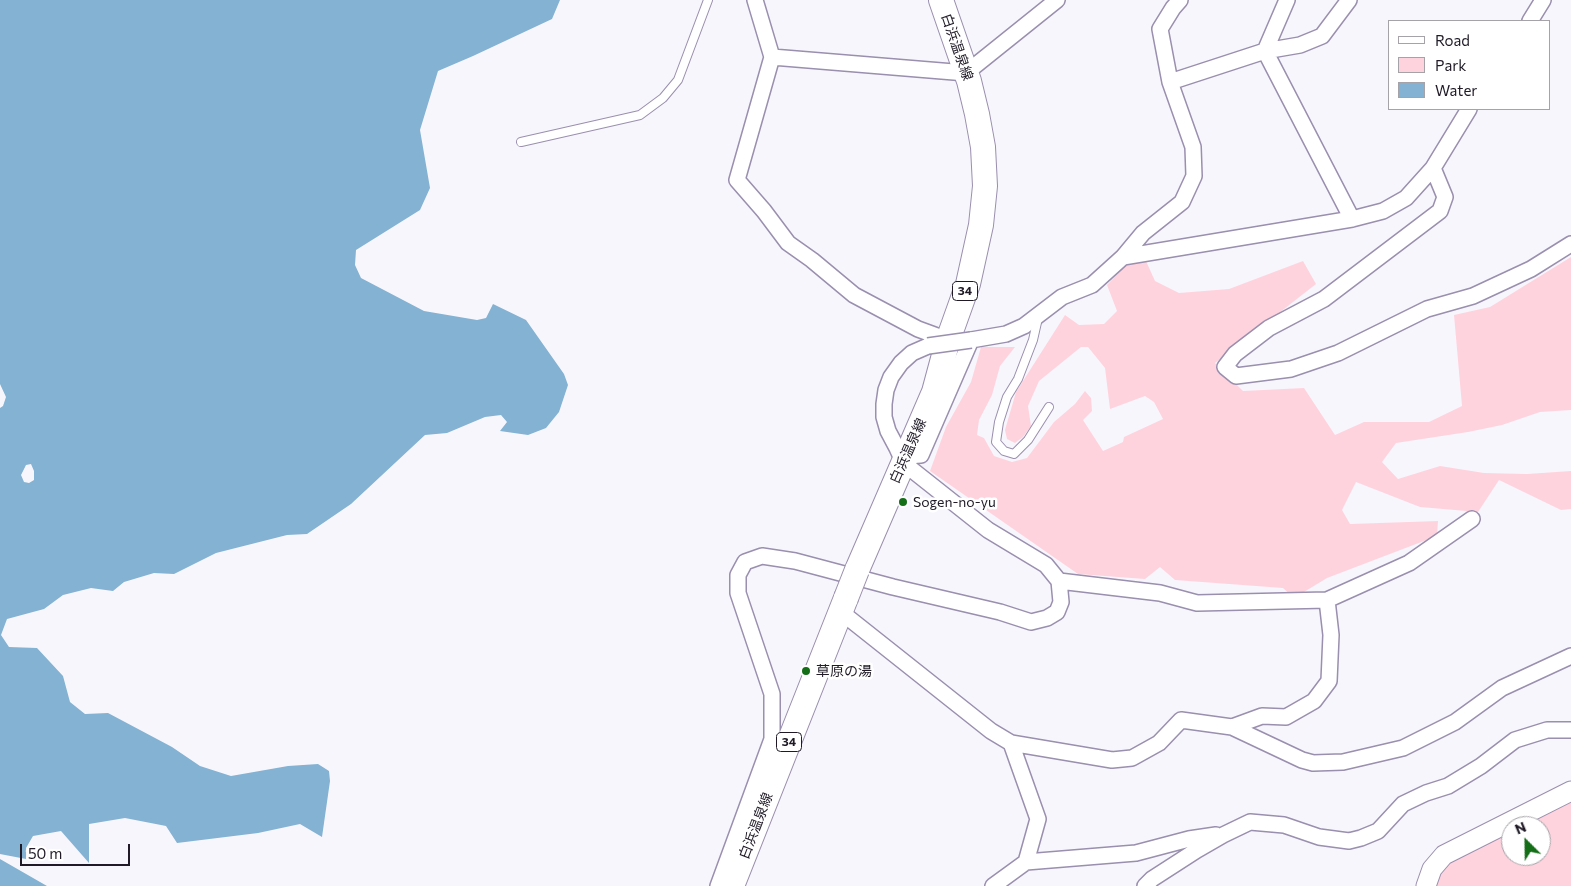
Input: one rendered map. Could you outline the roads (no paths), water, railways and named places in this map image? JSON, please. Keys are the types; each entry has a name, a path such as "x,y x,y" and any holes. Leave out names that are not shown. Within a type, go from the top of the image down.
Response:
{"main road":[{"name":"白浜温泉線","path":"732,886 857,570 934,392 938,343 968,284 981,226 984,186 983,147 978,114 941,0"}],"street":[{"path":"756,0 772,57 737,180 788,243 854,295 918,329 938,343"},
{"path":"772,57 966,73 1057,0"},
{"path":"718,886 772,740 772,694 738,593 738,575 745,562 762,556 795,561 893,587 1000,612 1031,622 1047,618 1057,612 1061,602 1059,581 1046,566 988,530 911,469 888,431 884,417 886,390 891,377 912,353 938,343 1006,334 1024,326 1062,296 1092,285 1123,257 1143,233 1182,202 1194,176 1193,147 1170,82 1160,29 1180,0"},
{"path":"1265,51 1287,0"},
{"path":"1170,82 1265,51 1300,45 1322,36 1349,0"},
{"path":"1531,20 1543,0"},
{"path":"1265,51 1352,219"},
{"path":"1123,257 1352,219 1383,211 1406,198 1433,168 1469,110"},
{"path":"1433,168 1445,197 1440,211 1324,299 1269,328 1235,354 1225,367 1236,376 1290,369 1338,353 1427,308 1473,296 1531,270 1571,244"},
{"path":"904,458 921,455 971,340"},
{"path":"1059,581 1160,593 1197,603 1327,600 1409,563 1472,518"},
{"path":"1232,727 1262,716 1286,717 1314,701 1329,681 1331,634 1327,600"},
{"path":"843,605 991,731 1011,743 1112,760 1132,758 1159,742 1181,720 1232,727 1302,760 1313,763 1343,762 1403,748 1455,722 1502,688 1571,656"},
{"path":"1145,886 1152,879 1222,835 1250,822 1284,825 1319,837 1349,841 1361,838 1378,831 1402,804 1448,786 1481,766 1515,740 1547,730 1571,730"},
{"path":"1011,743 1038,819 1026,862"},
{"path":"1426,886 1432,869 1444,855 1571,791"},
{"path":"994,886 1026,862 1136,853 1189,839 1222,835"}],"lane":[{"path":"521,142 640,115 663,98 678,80 708,0"},
{"path":"1038,316 1033,340 1018,379 1007,397 999,422 996,442 1004,450 1014,454 1028,440 1049,407"}],"water":[{"path":"0,0 560,0 552,19 438,71 420,130 430,188 420,210 356,250 355,265 361,278 424,311 477,320 486,318 493,304 526,320 564,374 568,385 559,412 546,428 528,435 500,431 507,422 501,415 485,417 447,433 425,435 351,504 307,534 287,535 216,553 174,574 154,573 124,582 113,591 91,588 63,595 44,609 7,619 1,635 9,647 37,648 63,676 70,702 85,714 108,713 172,747 200,766 231,776 288,766 318,764 329,771 330,781 322,837 300,824 258,833 177,843 166,826 125,818 89,824 89,863 61,831 33,836 26,848 26,859 0,854 0,408 3,406 6,397 0,384","holes":["31,464 34,471 34,480 29,483 24,482 21,475 26,465"]},
{"path":"0,859 47,886 0,886"}],"place":[{"name":"Sogen-no-yu","path":"903,502"},
{"name":"草原の湯","path":"806,671"}]}
